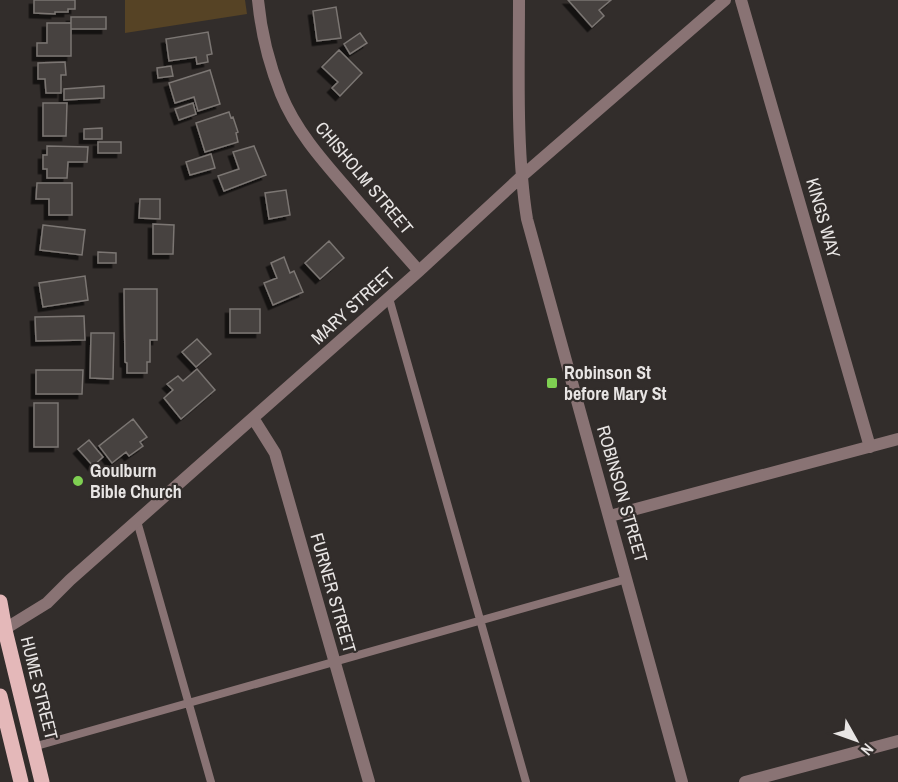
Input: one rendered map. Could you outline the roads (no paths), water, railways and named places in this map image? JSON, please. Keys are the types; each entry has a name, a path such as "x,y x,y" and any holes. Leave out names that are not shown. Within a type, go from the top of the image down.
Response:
{"main road":[{"name":"HUME STREET","path":"0,602 2,631 42,782"},
{"path":"0,696 21,782"}],"street":[{"name":"CHISHOLM STREET","path":"258,0 260,22 270,61 281,95 296,123 314,151 419,271"},
{"name":"ROBINSON STREET","path":"519,0 522,176 527,219 682,782"},
{"name":"MARY STREET","path":"2,631 47,603 522,176 725,0"},
{"name":"KINGS WAY","path":"741,0 870,447"},
{"name":"FURNER STREET","path":"253,418 275,453 369,782"},
{"path":"610,516 898,438"},
{"path":"745,782 898,741"}],"lane":[{"path":"388,298 526,782"},
{"path":"136,521 211,782"},
{"path":"33,747 188,701 627,579"}],"place":[{"name":"Robinson St before Mary St","path":"552,383"},
{"name":"Goulburn Bible Church","path":"78,481"}]}
